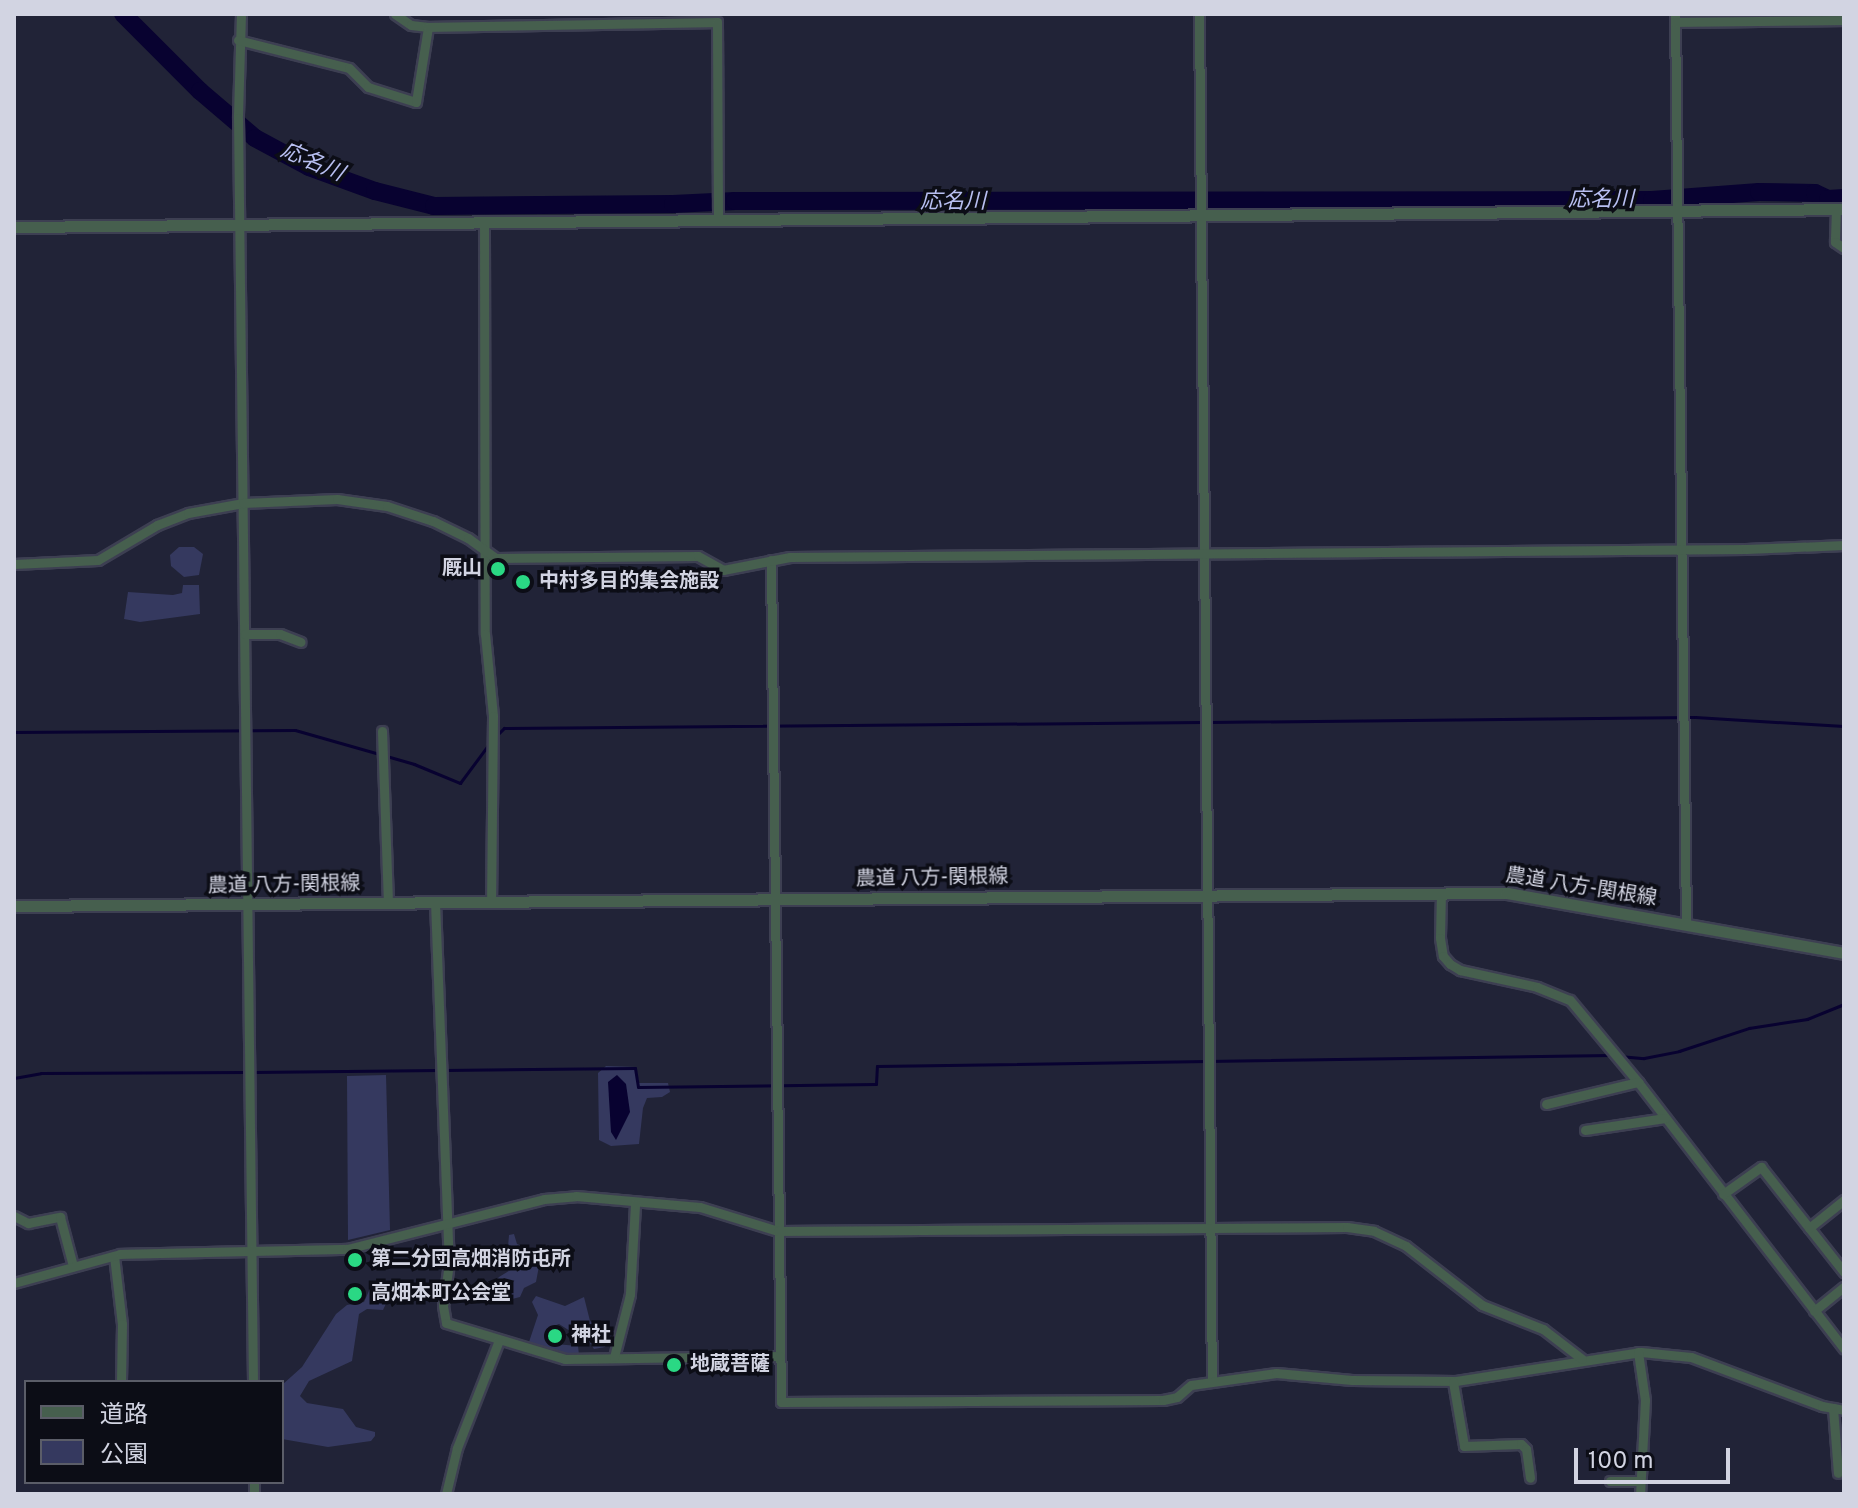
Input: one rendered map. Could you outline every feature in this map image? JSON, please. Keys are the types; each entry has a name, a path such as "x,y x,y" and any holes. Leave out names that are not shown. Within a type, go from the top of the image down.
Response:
{"street":[{"path":"241,14 238,118 253,1380"},
{"path":"395,14 411,25 428,27 587,19 717,22 718,216"},
{"path":"1199,14 1212,1381"},
{"path":"1686,923 1675,18 1844,20"},
{"path":"238,40 349,68 368,87 416,102 428,27"},
{"path":"14,227 484,224 718,216 1678,214 1840,209 1835,242 1844,248"},
{"path":"484,224 485,634 493,716 491,901"},
{"path":"14,564 98,560 157,525 188,513 243,503 337,499 387,506 433,521 468,538 496,558 698,556 723,570 790,557 1844,545"},
{"path":"771,560 781,1402 1163,1400 1177,1397 1191,1385 1276,1373 1352,1380 1453,1382 1638,1352 1691,1357 1839,1409 1838,1473"},
{"path":"245,634 280,634 301,642"},
{"path":"382,731 388,903"},
{"path":"1441,893 1440,938 1443,956 1450,964 1460,970 1537,987 1570,1000 1638,1082 1844,1349"},
{"name":"農道 八方-関根線","path":"14,906 1441,893 1536,895 1844,953"},
{"path":"435,902 445,1222 449,1263 444,1320 565,1359 780,1356"},
{"path":"1546,1104 1638,1082"},
{"path":"1585,1130 1665,1118"},
{"path":"1723,1194 1761,1167 1844,1272"},
{"path":"14,1283 114,1256 347,1249 544,1199 576,1196 635,1204 700,1207 778,1231 1347,1227 1374,1231 1406,1246 1482,1305 1543,1329 1582,1359"},
{"path":"1809,1228 1844,1200"},
{"path":"614,1357 629,1303 635,1204"},
{"path":"14,1216 28,1223 60,1217 73,1266"},
{"path":"114,1256 122,1324 121,1380"},
{"path":"1814,1311 1844,1287"},
{"path":"446,1494 457,1448 499,1340"},
{"path":"1638,1352 1645,1400 1640,1494"},
{"path":"1453,1382 1464,1446 1493,1443 1524,1445 1530,1478"},
{"path":"1610,1481 1640,1481"}],"green space":[{"path":"179,547 194,547 203,554 199,575 184,577 171,566 170,555"},
{"path":"183,585 199,585 200,614 140,622 124,619 128,592 173,595 182,593"},
{"path":"606,1066 636,1067 639,1083 668,1083 670,1092 662,1097 647,1098 639,1144 611,1146 599,1140 598,1073"},
{"path":"386,1075 390,1230 348,1240 347,1076"},
{"path":"514,1234 517,1244 534,1251 539,1266 536,1282 524,1288 520,1297 496,1303 486,1292 499,1277 517,1266 515,1259 507,1259 509,1235"},
{"path":"386,1282 390,1295 383,1310 367,1309 359,1314 352,1361 309,1381 300,1396 307,1403 343,1409 356,1427 375,1432 375,1436 371,1441 328,1447 284,1439 284,1383 302,1367 336,1314 347,1305 364,1302 372,1284"},
{"path":"536,1296 565,1306 584,1297 590,1321 599,1328 614,1331 605,1347 594,1349 583,1333 570,1331 559,1324 546,1329 545,1337 555,1344 578,1346 579,1355 568,1357 528,1345 538,1315 532,1302"}],"shaded area":[{"path":"617,1075 626,1084 630,1112 616,1140 611,1132 608,1082"}],"waterway":[{"name":"応名川","path":"123,14 200,91 255,138 309,167 375,191 434,206 735,201 1652,200 1759,192 1815,193 1828,199 1844,198"},
{"path":"1210,722 1695,717 1844,726"},
{"path":"497,735 504,728 1202,722"},
{"path":"14,732 295,730 414,764 460,783 489,744"},
{"path":"1619,1056 1644,1058 1679,1051 1749,1028 1807,1019 1844,1004"},
{"path":"445,1070 635,1068 638,1087 876,1084 877,1066 1611,1055"},
{"path":"253,1072 438,1070"},
{"path":"14,1078 41,1073 246,1072"}],"place":[{"name":"厩山","path":"498,569"},
{"name":"中村多目的集会施設","path":"523,582"},
{"name":"第二分団高畑消防屯所","path":"355,1260"},
{"name":"高畑本町公会堂","path":"355,1294"},
{"name":"神社","path":"555,1336"},
{"name":"地蔵菩薩","path":"674,1365"}]}
